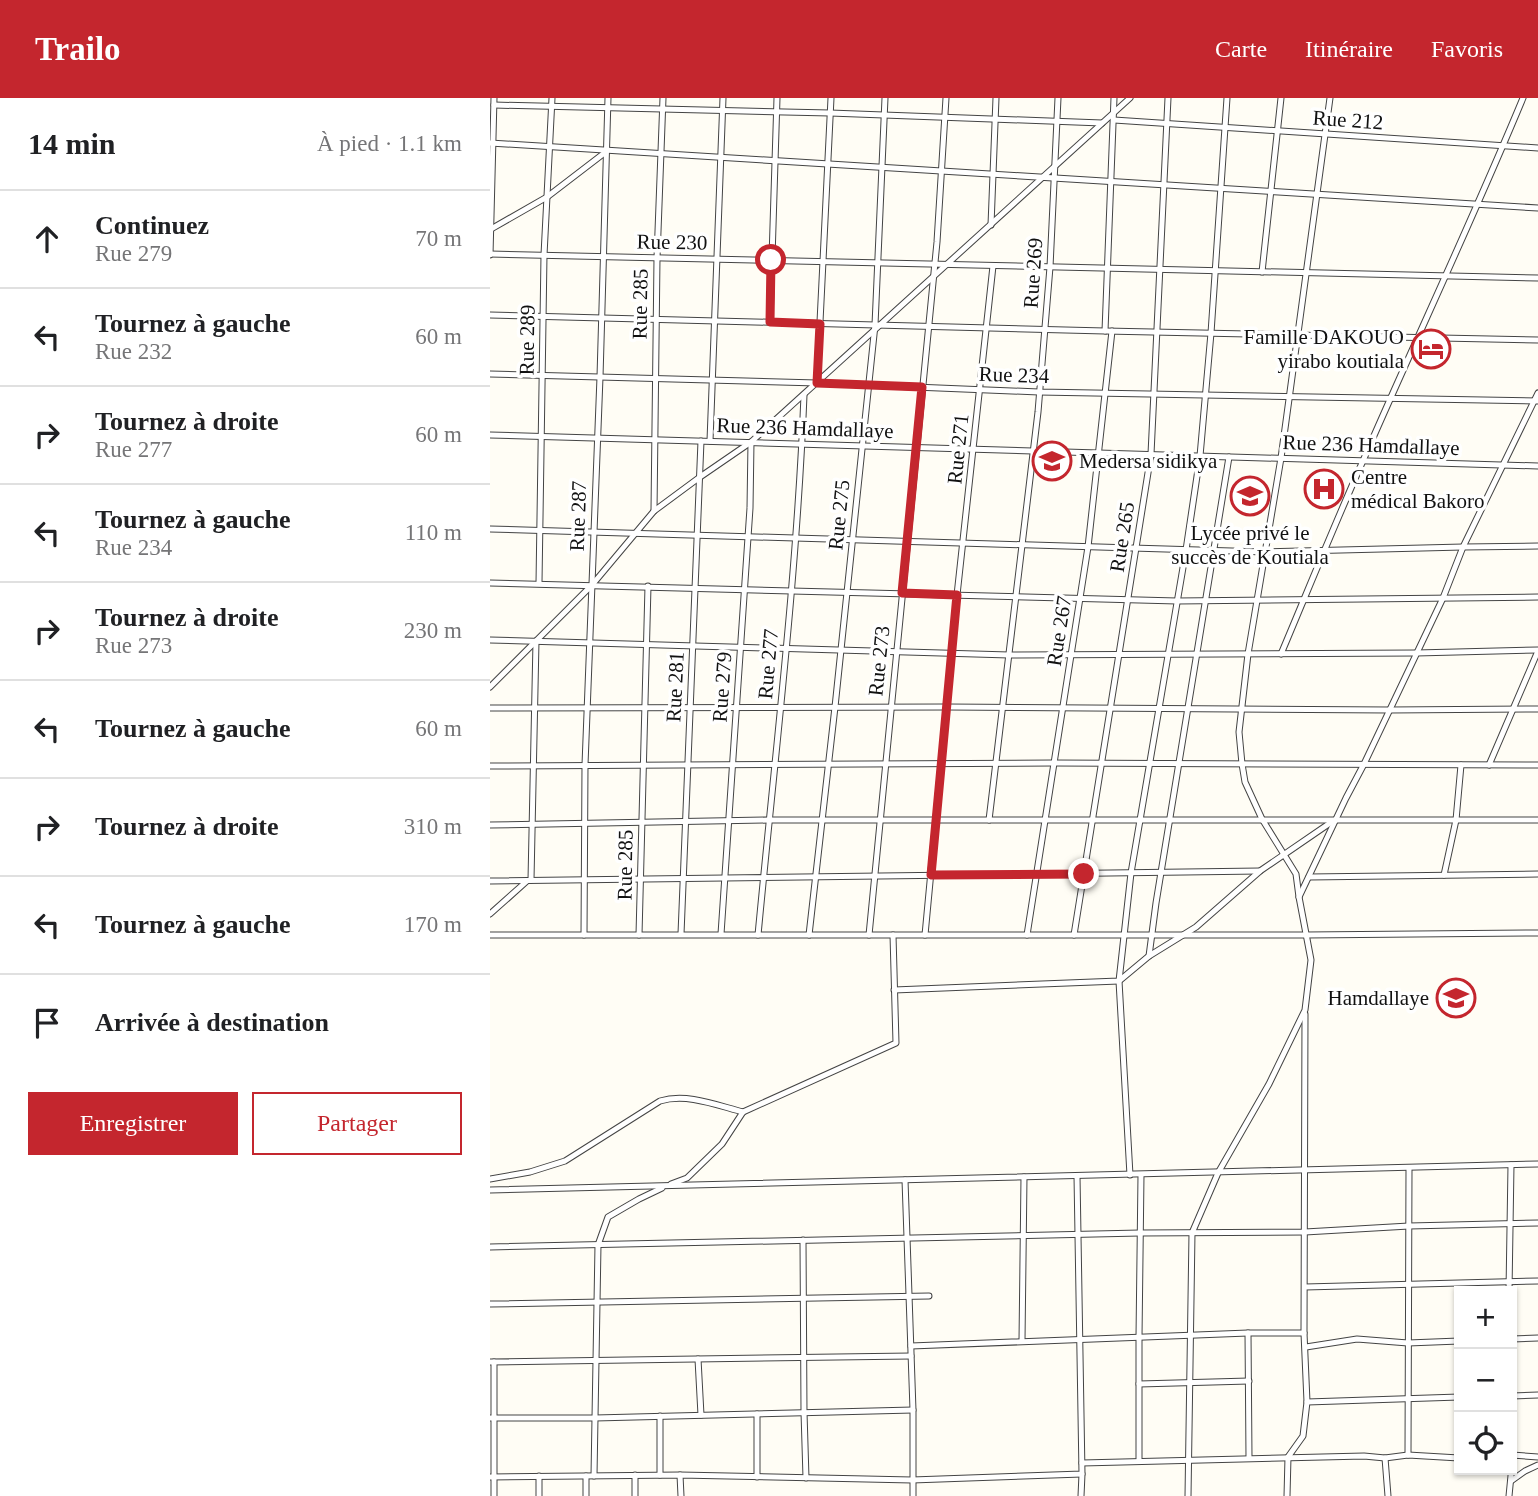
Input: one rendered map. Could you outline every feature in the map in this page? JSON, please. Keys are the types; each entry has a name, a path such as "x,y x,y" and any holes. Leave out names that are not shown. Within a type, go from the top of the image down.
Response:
{"street":[{"name":"Rue 289","path":"539,583 544,255 552,98"},
{"name":"Rue 287","path":"584,935 585,765 608,98"},
{"name":"Rue 285","path":"654,511 657,258 663,98"},
{"path":"710,441 723,98"},
{"path":"770,322 777,98"},
{"path":"817,383 831,98"},
{"name":"Rue 275","path":"809,935 876,327 886,98"},
{"name":"Rue 273","path":"869,935 935,264 946,98"},
{"path":"991,225 996,98"},
{"name":"Rue 269","path":"989,820 1034,451 1051,267 1058,98"},
{"name":"Rue 267","path":"1027,935 1088,547 1100,453 1109,331 1108,268 1114,98"},
{"path":"490,687 592,585 654,511 751,442 1130,98"},
{"name":"Rue 265","path":"1074,935 1152,454 1168,98"},
{"path":"1130,1175 1119,981 1131,873 1200,456 1227,98"},
{"path":"1262,272 1281,98"},
{"path":"1287,1496 1288,1457 1303,1436 1307,1402 1304,1333 1305,1010 1311,960 1296,874 1262,819 1245,782 1239,732 1248,654 1281,458 1330,98"},
{"path":"1281,654 1363,460 1479,204 1523,98"},
{"path":"490,254 494,102 1102,123"},
{"name":"Rue 212","path":"1114,120 1538,148"},
{"path":"491,143 1538,208"},
{"path":"491,229 547,197 607,151"},
{"name":"Rue 230","path":"490,254 1538,278"},
{"name":"Rue 271","path":"925,935 957,595 993,265"},
{"path":"490,314 876,327 1538,340"},
{"name":"Rue 234","path":"490,374 1039,392 1536,401"},
{"path":"1299,897 1538,393"},
{"name":"Rue 277","path":"758,935 791,590 804,395"},
{"name":"Rue 236 Hamdallaye","path":"490,435 1538,466"},
{"name":"Rue 281","path":"681,934 701,441"},
{"name":"Rue 279","path":"721,934 745,589 751,442"},
{"path":"1149,956 1229,457"},
{"path":"490,529 1265,552 1538,546"},
{"path":"490,583 1177,601 1538,597"},
{"name":"Rue 285","path":"639,934 648,586"},
{"path":"490,640 1009,655 1538,650 1489,765"},
{"path":"490,914 529,880 536,641"},
{"path":"490,708 1538,709"},
{"path":"490,766 1054,763 1538,765"},
{"path":"1444,875 1456,820 1461,765"},
{"path":"894,990 1119,981 1149,956 1196,927 1260,871 1336,819"},
{"path":"490,825 769,820 1538,820"},
{"path":"490,881 1260,871"},
{"path":"1309,877 1538,874"},
{"path":"490,934 1538,933"},
{"path":"594,1476 598,1245 608,1217 639,1199 687,1178 722,1143 743,1112 896,1043 893,935"},
{"path":"1188,1496 1192,1233 1218,1173 1269,1084 1305,1010"},
{"path":"490,1178 530,1172 565,1161 660,1101 671,1098 693,1099 743,1112"},
{"path":"490,1190 1538,1164"},
{"path":"1510,1286 1511,1165"},
{"path":"1408,1455 1409,1168"},
{"path":"1139,1461 1141,1175"},
{"path":"1077,1176 1081,1496"},
{"path":"1022,1341 1024,1177"},
{"path":"905,1180 913,1409 913,1496"},
{"path":"490,1247 1023,1235 1305,1232 1538,1223"},
{"path":"803,1240 806,1478"},
{"path":"1305,1287 1538,1281"},
{"path":"490,1304 929,1296"},
{"path":"1248,1333 1250,1458"},
{"path":"911,1346 1304,1333"},
{"path":"1517,1339 1538,1338"},
{"path":"1306,1347 1357,1339 1408,1343 1454,1341"},
{"path":"494,1496 492,1362 911,1356"},
{"path":"698,1359 701,1415"},
{"path":"1139,1384 1249,1381"},
{"path":"1517,1396 1538,1395"},
{"path":"1307,1402 1454,1397"},
{"path":"492,1418 595,1418 913,1409"},
{"path":"757,1414 757,1476"},
{"path":"660,1416 660,1475"},
{"path":"1082,1463 1288,1457 1385,1458 1408,1455 1454,1458"},
{"path":"1517,1455 1538,1457"},
{"path":"1385,1458 1388,1496"},
{"path":"1511,1482 1538,1465"},
{"path":"492,1477 680,1475 912,1480 1082,1474"},
{"path":"635,1475 635,1496"},
{"path":"680,1475 681,1496"},
{"path":"1509,1496 1511,1475"},
{"path":"539,1476 539,1496"},
{"path":"586,1476 586,1496"}],"place":[{"name":"Famille DAKOUO yirabo koutiala","path":"1431,349"},
{"name":"Medersa sidikya","path":"1052,461"},
{"name":"Centre médical Bakoro","path":"1324,489"},
{"name":"Lycée privé le succès de Koutiala","path":"1250,496"},
{"name":"Hamdallaye","path":"1456,998"}],"route":[{"path":"771,260 770,322 820,324 817,383 922,387 902,593 957,595 931,875 1084,874"}]}
